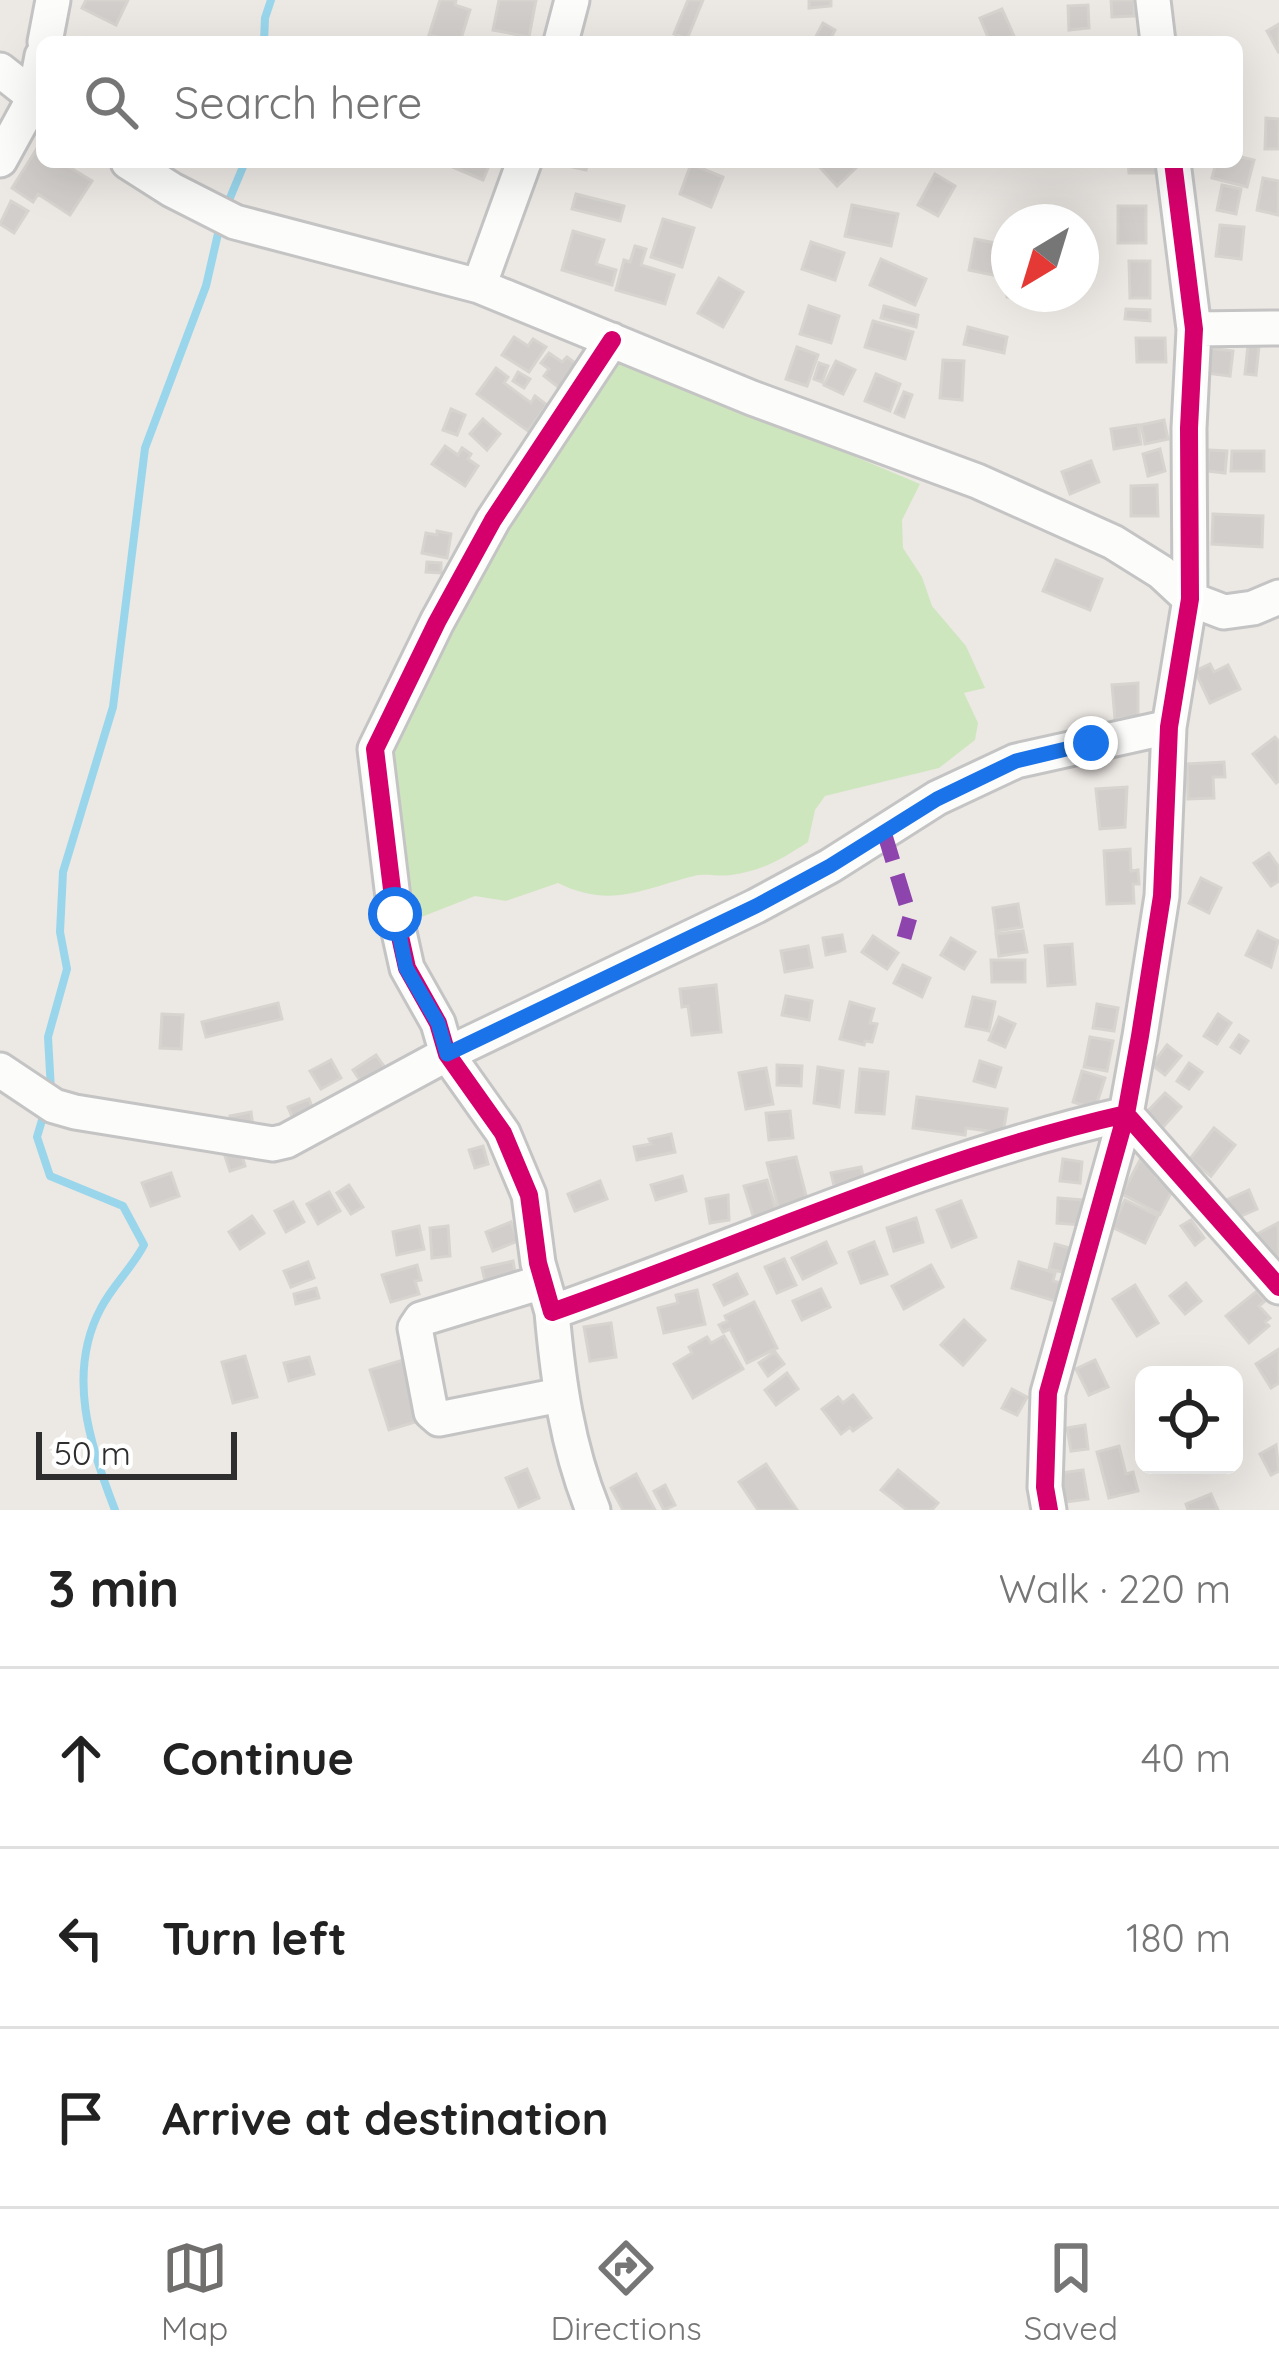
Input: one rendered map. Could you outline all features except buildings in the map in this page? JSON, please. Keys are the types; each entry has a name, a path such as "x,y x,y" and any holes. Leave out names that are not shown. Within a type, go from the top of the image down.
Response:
{"street":[{"path":"46,36 53,0"},
{"path":"563,36 572,0"},
{"path":"1153,0 1157,36"},
{"path":"0,70 36,99"},
{"path":"0,160 36,104"},
{"path":"138,168 225,218 479,286 1065,518 1161,572 1190,599 1224,612 1253,608 1279,597"},
{"path":"479,286 522,168"},
{"path":"1048,1510 1048,1393 1126,1114 1162,896 1169,727 1190,599 1194,329 1174,168"},
{"path":"1194,329 1279,328"},
{"path":"592,1510 560,1395 529,1195 503,1133 447,1054 438,1023 406,968 375,749 436,622 493,520 612,340"},
{"path":"0,1070 48,1102 187,1132 274,1144 286,1141 447,1054 756,906 937,799 1016,761 1169,727"},
{"path":"1126,1114 1279,1286"},
{"path":"560,1395 439,1419 431,1412 415,1328 421,1319 547,1297 934,1168 1052,1131 1126,1114"}],"green space":[{"path":"618,357 920,484 902,520 903,548 922,577 932,606 966,646 985,688 964,693 978,723 975,740 939,768 825,796 815,810 808,842 752,871 699,875 611,896 558,883 506,901 475,896 401,925 387,792 394,718 449,609"}],"waterway":[{"path":"264,36 271,0"},
{"path":"227,205 242,168"},
{"path":"51,1090 48,1037 67,969 60,932 63,872 113,707 145,448 206,286 220,225"},
{"path":"45,1110 37,1137 50,1176 123,1206 144,1245 101,1308 85,1358 83,1384 90,1435 115,1510"}],"marked path":[{"path":"884,832 910,917 904,938"}],"cycle path":[{"path":"1049,1510 1045,1487 1048,1393 1126,1114 1140,1036 1162,896 1169,727 1190,599 1194,329 1174,168"},
{"path":"612,340 493,520 375,749 395,914 407,968 438,1023 447,1054 503,1133 529,1195 538,1263 552,1312 980,1154 1126,1114 1279,1287"}],"route":[{"path":"395,914 406,968 438,1023 447,1054 756,906 937,799 1016,761 1091,743"}]}
